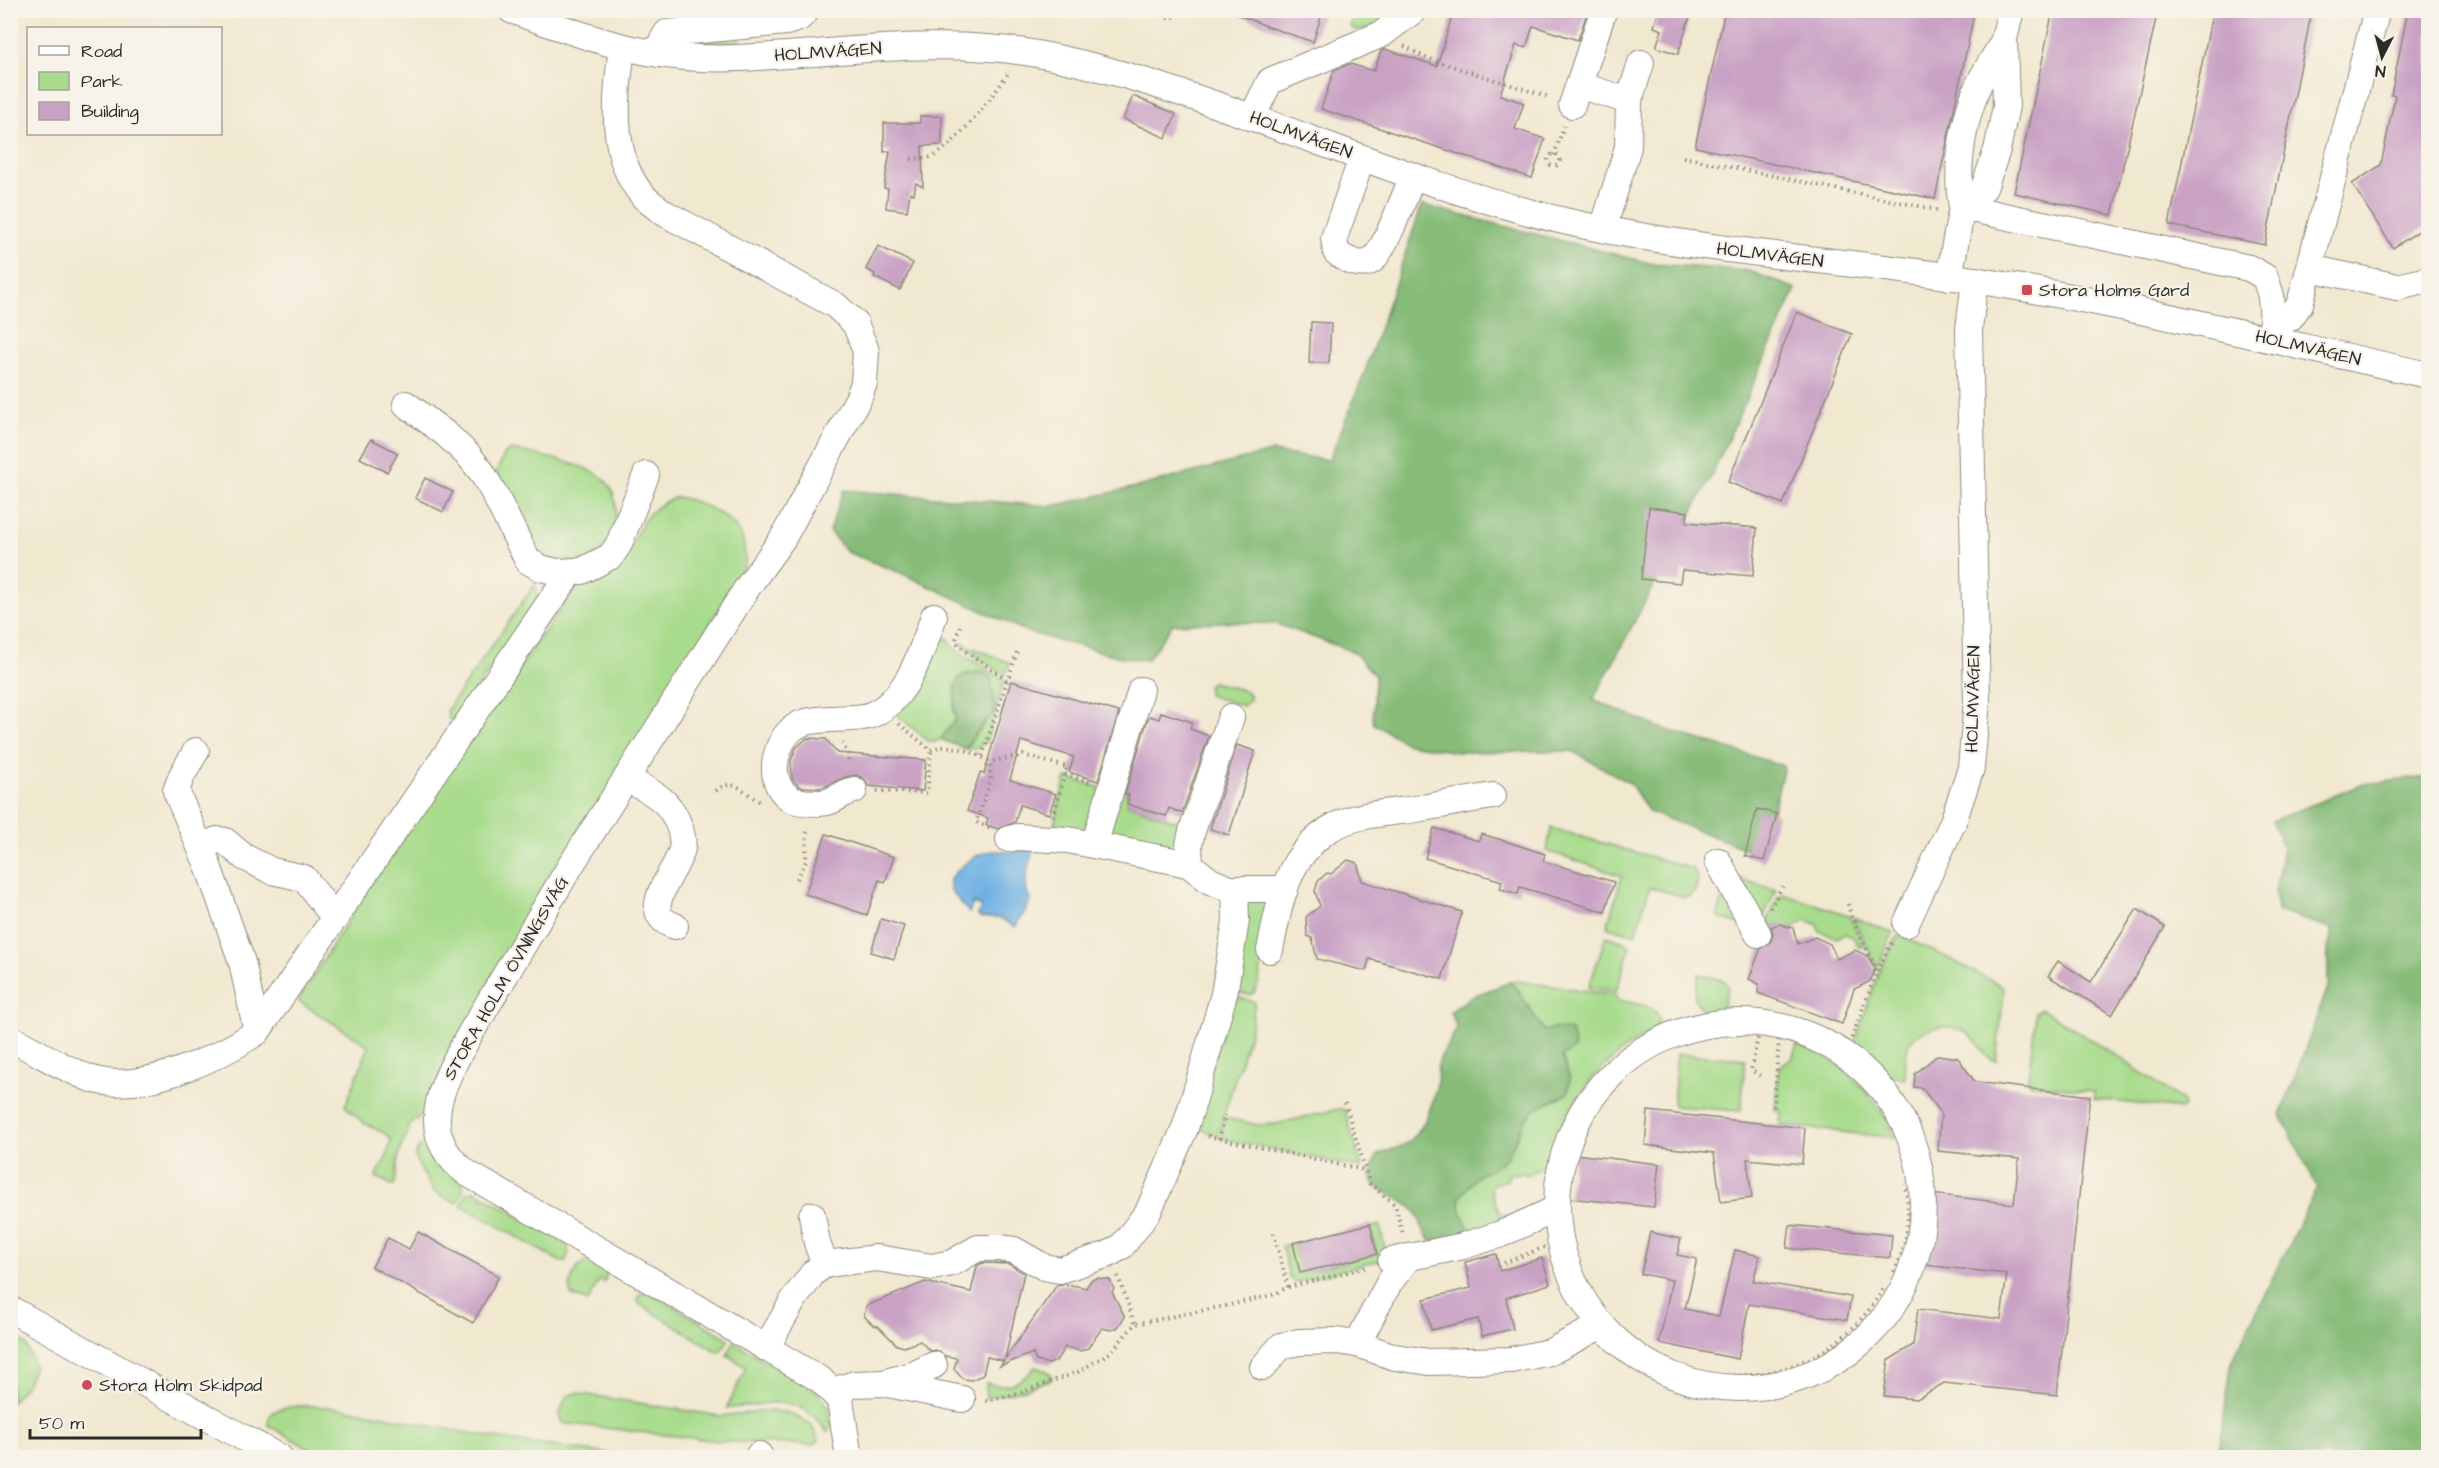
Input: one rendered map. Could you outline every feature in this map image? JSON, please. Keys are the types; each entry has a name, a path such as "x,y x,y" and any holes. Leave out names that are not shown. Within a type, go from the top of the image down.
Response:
{"street":[{"name":"HOLMVÄGEN","path":"512,10 581,35 622,47 659,54 719,59 944,46 1013,51 1069,60 1138,79 1252,117 1413,176 1524,211 1603,229 1721,249 1893,268 1975,280 2272,331 2428,375"},
{"path":"659,54 662,41 667,33 786,22 799,18 807,10"},
{"path":"1252,117 1270,81 1382,34 1414,10"},
{"path":"1949,277 1962,211 1958,185 1967,124 1974,94 2004,39 2011,10"},
{"path":"2272,331 2290,318 2300,304 2377,10"},
{"path":"1603,12 1575,95 1629,101"},
{"path":"1962,211 1983,188 1997,150 2006,106 2004,39"},
{"name":"STORA HOLM ÖVNINGSVÄG","path":"622,47 617,127 622,153 631,179 645,198 666,214 701,234 835,305 855,323 866,351 866,366 859,398 783,538 749,585 571,865 454,1061 438,1100 437,1128 442,1148 453,1163 467,1173 821,1380 832,1391"},
{"path":"1603,229 1628,147 1629,101 1641,63"},
{"path":"1362,158 1334,238 1336,252 1360,264 1371,261 1380,251 1413,176"},
{"path":"1962,211 2249,268 2265,278 2271,297 2272,331"},
{"path":"2310,268 2397,287 2428,280"},
{"name":"HOLMVÄGEN","path":"1901,928 1953,822 1971,768 1977,700 1969,329 1975,280"},
{"path":"406,404 447,435 481,471 528,561 541,568 582,571 611,556 619,544 646,475"},
{"path":"10,1038 90,1079 127,1083 160,1078 231,1049 257,1032 571,571"},
{"path":"854,790 845,792 829,802 797,798 778,785 774,769 778,750 789,731 800,723 868,716 881,708 897,694 908,679 917,663 934,616"},
{"path":"1094,845 1141,690"},
{"path":"1190,865 1189,844 1192,831 1231,717"},
{"path":"196,751 176,791 200,847 242,962 257,1032"},
{"path":"626,779 663,801 680,829 681,850 658,899 657,910 660,918 675,926"},
{"path":"1270,950 1279,908 1297,862 1328,830 1348,820 1492,796"},
{"path":"1009,839 1047,837 1094,845 1190,865 1210,881 1235,889 1285,889"},
{"path":"200,847 217,840 225,841 244,857 272,871 304,878 327,908 337,915"},
{"path":"1718,861 1758,934"},
{"path":"766,1348 794,1299 814,1272 825,1265 848,1260 877,1258 932,1268 952,1263 978,1248 999,1248 1014,1250 1044,1267 1060,1270 1109,1254 1122,1246 1148,1212 1185,1128 1224,994 1236,921 1235,889"},
{"path":"1728,1022 1770,1025 1814,1038 1845,1055 1867,1073 1901,1118 1920,1170 1923,1198 1922,1226 1916,1254 1898,1297 1876,1327 1856,1347 1833,1363 1807,1375 1780,1383 1752,1388 1696,1383 1670,1374 1637,1356 1575,1286 1561,1224 1558,1181 1564,1153 1574,1127 1588,1102 1606,1080 1627,1061 1659,1041 1701,1026 1728,1022"},
{"path":"812,1215 817,1243 825,1265"},
{"path":"1356,1344 1400,1259 1473,1243 1501,1234 1561,1224"},
{"path":"10,1309 280,1458"},
{"path":"1263,1367 1281,1346 1299,1342 1336,1341 1356,1344 1395,1357 1445,1364 1511,1360 1550,1352 1607,1321"},
{"path":"849,1458 840,1400 832,1391 855,1384 883,1383 913,1375 934,1365"},
{"path":"883,1383 962,1399"}],"path":[{"path":"1153,10 1152,12 1171,18 1191,10"},
{"path":"1382,34 1426,58 1575,95 1554,155"},
{"path":"911,159 931,157 946,147 1000,86 1010,70 1013,51"},
{"path":"1683,157 1962,211"},
{"path":"960,626 956,639 957,644 1008,681"},
{"path":"982,756 1018,649"},
{"path":"881,708 931,750"},
{"path":"931,750 938,746 947,746 982,756 990,762 992,780 976,822 1009,839"},
{"path":"854,790 927,793 931,750"},
{"path":"990,762 1023,755 1067,767 1047,837"},
{"path":"716,790 726,785 740,786 755,800 763,803 797,798 806,861 797,879"},
{"path":"1848,904 1851,916 1877,971"},
{"path":"1845,1055 1877,971 1901,928"},
{"path":"1760,1076 1751,1070 1770,1025"},
{"path":"1770,1025 1774,1107"},
{"path":"962,1399 962,1403 976,1403 999,1398 1078,1372 1111,1352 1135,1324 1261,1297 1288,1287 1400,1259 1395,1205 1370,1184 1345,1102"},
{"path":"1219,1139 1225,1115"},
{"path":"1185,1128 1219,1139 1365,1170"},
{"path":"1894,1272 1902,1254 1907,1229 1909,1210 1905,1184"},
{"path":"1504,1263 1561,1224 1586,1285 1607,1321 1645,1350 1679,1366 1715,1375 1759,1374 1795,1365 1828,1348 1857,1325 1883,1289"},
{"path":"1273,1230 1288,1287"},
{"path":"1109,1254 1135,1324"}],"green space":[{"path":"1351,11 1396,11 1377,25 1357,31 1350,27 1353,16"},
{"path":"740,32 737,43 685,43"},
{"path":"1422,205 1653,264 1749,271 1796,289 1711,477 1593,700 1658,727 1784,766 1762,855 1649,812 1630,783 1572,751 1457,752 1408,744 1373,723 1375,676 1354,652 1277,624 1228,622 1173,624 1147,660 1121,657 1030,633 901,573 847,552 829,531 844,490 1052,506 1141,486 1270,452 1329,460 1364,374"},
{"path":"510,450 574,464 605,480 612,490 616,513 610,537 594,556 584,561 558,561 546,557 536,548 496,473 504,455"},
{"path":"677,497 711,509 734,525 742,540 745,565 424,1113 408,1126 409,1131 399,1152 394,1186 376,1177 386,1158 391,1140 386,1134 364,1123 345,1106 369,1046 298,1001 374,878 566,601 581,585 616,566 653,510"},
{"path":"535,584 537,595 534,608 453,721 449,720 447,710"},
{"path":"948,638 957,651 1005,680 986,742 976,749 965,749 990,716 977,672 964,674 958,678 953,710 956,719 944,736 937,741 928,741 895,713 938,642"},
{"path":"959,642 1010,663 1005,675 976,656"},
{"path":"985,673 991,678 995,713 984,722 965,749 942,740 942,737 956,719 954,712 958,680 964,675"},
{"path":"1212,682 1246,691 1250,694 1250,700 1243,706 1208,695 1208,687"},
{"path":"1125,762 1134,765 1125,794 1129,795 1127,804 1182,823 1184,854 1108,837"},
{"path":"2428,777 2428,1457 2218,1457 2232,1361 2317,1187 2281,1115 2328,987 2328,948 2333,929 2277,911 2275,892 2283,848 2272,821 2363,784"},
{"path":"1066,778 1102,788 1085,832 1055,827"},
{"path":"1551,828 1693,869 1698,878 1696,889 1691,896 1684,897 1650,887 1635,934 1607,927 1622,876 1547,851"},
{"path":"1740,879 1776,890 1759,926"},
{"path":"1725,887 1741,924 1720,918 1718,915"},
{"path":"1783,894 1849,915 1864,947 1858,945 1853,937 1845,934 1837,938 1819,931 1817,924 1805,920 1793,928 1779,924 1768,928 1766,924 1778,898"},
{"path":"1246,897 1271,899 1259,982 1254,993 1250,995 1231,992"},
{"path":"1853,917 1893,933 1877,968"},
{"path":"1898,935 2002,986 2004,992 1996,1061 1985,1054 1970,1035 1955,1028 1946,1027 1936,1027 1920,1033 1913,1039 1906,1054 1905,1079 1876,1072 1852,1050 1880,969"},
{"path":"1606,936 1624,942 1630,947 1616,992 1589,987"},
{"path":"1699,974 1725,981 1728,987 1722,1011 1710,1014 1704,1012 1694,998"},
{"path":"1510,982 1617,995 1616,1000 1647,1007 1657,1013 1660,1018 1656,1028 1623,1050 1596,1074 1571,1107 1550,1156 1538,1170 1526,1175 1525,1173 1508,1174 1508,1180 1492,1184 1491,1190 1500,1214 1515,1217 1472,1236 1461,1212 1459,1198 1478,1175 1492,1169 1507,1157 1525,1120 1536,1108 1567,1094 1570,1079 1562,1057 1532,1014 1518,989"},
{"path":"1510,982 1544,1031 1553,1028 1571,1031 1575,1048 1562,1057 1570,1079 1567,1094 1536,1108 1525,1120 1507,1157 1492,1169 1478,1175 1459,1198 1461,1212 1472,1236 1431,1241 1413,1209 1373,1183 1371,1177 1376,1156 1410,1141 1424,1122 1435,1091 1438,1065 1457,1028 1450,1012 1471,997"},
{"path":"1233,996 1255,1002 1250,1032 1218,1133 1215,1135 1193,1126"},
{"path":"2041,1009 2117,1056 2182,1101 2184,1107 2182,1109 2094,1099 2094,1091 2031,1084 2028,1079 2036,1012"},
{"path":"1797,1045 1828,1059 1856,1081 1879,1108 1896,1138 1780,1125 1781,1111 1775,1110 1779,1068 1792,1058"},
{"path":"1677,1054 1745,1059 1741,1111 1673,1106"},
{"path":"1339,1109 1345,1110 1362,1168 1220,1138 1225,1118 1259,1125 1276,1124"},
{"path":"424,1144 428,1145 441,1164 463,1184 463,1192 457,1203 435,1193 419,1167 415,1156 419,1147"},
{"path":"475,1191 567,1244 569,1253 565,1262 561,1262 461,1205 468,1192"},
{"path":"1380,1225 1386,1254 1381,1260 1296,1282 1289,1277 1282,1246 1293,1243 1301,1273 1377,1254 1371,1227"},
{"path":"591,1259 605,1267 606,1277 604,1282 599,1280 588,1302 571,1295 570,1285 574,1274 582,1264"},
{"path":"649,1292 729,1339 720,1352 638,1303 640,1294"},
{"path":"11,1332 26,1345 34,1366 26,1385 11,1402"},
{"path":"734,1342 815,1390 830,1408 832,1427 827,1432 805,1410 784,1403 727,1408 746,1367 727,1355"},
{"path":"1035,1367 1048,1372 1052,1379 1025,1389 986,1398 986,1383 1007,1385 1019,1381"},
{"path":"576,1393 720,1416 766,1411 786,1412 811,1424 819,1441 811,1445 718,1441 562,1423 559,1416 566,1397"},
{"path":"298,1406 338,1408 504,1439 644,1457 323,1457 268,1425 274,1412 282,1408"}],"water":[{"path":"1016,847 1032,850 1032,853 1026,884 1031,901 1015,927 999,918 981,918 978,915 981,906 973,903 969,913 950,889 950,878 964,864 978,855 993,851 1013,853"}],"building":[{"path":"1235,10 1311,10 1322,14 1313,42 1234,13"},
{"path":"1454,10 1588,10 1578,40 1533,26 1526,48 1516,45 1500,95 1524,103 1515,129 1545,139 1532,178 1321,109 1334,70 1350,64 1374,71 1381,51 1385,49 1437,66"},
{"path":"1659,10 1692,10 1678,54 1656,47 1662,30 1654,27"},
{"path":"1725,10 1975,10 1935,199 1695,147"},
{"path":"2053,10 2158,10 2112,215 2014,193"},
{"path":"2213,10 2312,10 2265,245 2169,225"},
{"path":"2408,10 2428,10 2428,225 2393,248 2352,184 2381,165 2395,96 2391,95"},
{"path":"1133,96 1176,114 1166,138 1123,119"},
{"path":"920,116 942,116 942,145 922,146 923,187 916,183 914,194 910,193 907,211 886,208 888,189 884,188 890,151 884,152 884,123 920,123"},
{"path":"878,246 913,263 900,290 874,277 875,274 866,269"},
{"path":"1797,312 1852,334 1783,504 1728,482"},
{"path":"1311,322 1331,323 1329,363 1309,363"},
{"path":"371,439 398,453 387,472 360,458"},
{"path":"425,478 453,492 443,512 415,498"},
{"path":"1649,507 1688,512 1687,522 1757,528 1753,576 1682,570 1680,583 1641,579"},
{"path":"1011,681 1119,712 1098,781 1069,772 1074,757 1021,741 1010,780 1056,794 1049,814 1020,805 1015,822 998,829 986,825 988,818 967,811 980,773 984,774"},
{"path":"1161,712 1192,722 1190,729 1209,736 1182,813 1169,808 1166,816 1127,804 1129,795 1125,794 1147,721 1150,716 1159,719"},
{"path":"807,738 826,739 837,753 926,760 923,791 868,786 865,779 857,775 845,777 822,788 800,787 792,779 791,761 796,748"},
{"path":"1237,745 1255,751 1229,835 1210,829"},
{"path":"1757,809 1777,814 1764,861 1745,856"},
{"path":"1434,828 1479,841 1481,834 1502,840 1545,854 1543,861 1614,882 1605,912 1520,887 1518,894 1500,889 1502,881 1425,858"},
{"path":"826,834 894,857 885,882 879,880 867,915 805,894"},
{"path":"1348,860 1357,863 1362,881 1462,912 1442,979 1369,959 1366,971 1317,959 1312,938 1307,936 1306,917 1320,906 1315,891 1318,881"},
{"path":"2137,909 2165,927 2112,1015 2048,976 2058,961 2091,982"},
{"path":"881,919 904,926 894,959 871,952"},
{"path":"1779,924 1793,928 1798,944 1815,937 1830,944 1837,959 1855,950 1868,956 1875,969 1869,982 1854,989 1842,1024 1758,993 1759,984 1749,979 1761,948 1771,941 1773,934 1771,927"},
{"path":"1938,1055 1958,1058 1975,1082 2090,1096 2057,1395 1944,1383 1917,1399 1884,1396 1889,1360 1913,1345 1918,1309 2001,1319 2007,1274 1925,1265 1931,1194 2014,1204 2019,1159 1938,1151 1941,1113 1922,1088 1914,1087 1915,1074"},
{"path":"1648,1111 1805,1128 1802,1164 1747,1159 1752,1198 1721,1202 1714,1153 1645,1145"},
{"path":"1574,1154 1659,1164 1654,1207 1569,1198"},
{"path":"1370,1224 1377,1254 1300,1273 1293,1243"},
{"path":"1790,1225 1892,1235 1890,1258 1787,1248"},
{"path":"418,1232 499,1276 473,1323 372,1267 388,1238 409,1249"},
{"path":"1650,1232 1681,1239 1677,1255 1697,1259 1685,1309 1719,1316 1735,1250 1760,1256 1753,1281 1851,1297 1847,1320 1749,1304 1738,1359 1659,1343 1672,1280 1641,1274"},
{"path":"1496,1254 1500,1271 1542,1258 1550,1284 1506,1298 1513,1329 1482,1336 1478,1319 1431,1330 1424,1299 1471,1288 1465,1262"},
{"path":"982,1263 1009,1264 1024,1273 1005,1359 1057,1285 1067,1284 1086,1288 1091,1280 1098,1278 1110,1280 1114,1289 1112,1292 1125,1317 1117,1328 1111,1330 1102,1328 1088,1348 1081,1351 1065,1347 1056,1361 1049,1364 1036,1361 1033,1353 1000,1366 1004,1361 987,1357 983,1375 971,1380 963,1379 954,1369 957,1358 945,1356 936,1350 930,1351 920,1341 904,1347 897,1345 864,1316 866,1306 925,1282 971,1292 977,1266"}],"place":[{"name":"Stora Holms Gård","path":"2027,290"},
{"name":"Stora Holm Skidpad","path":"87,1385"}]}
